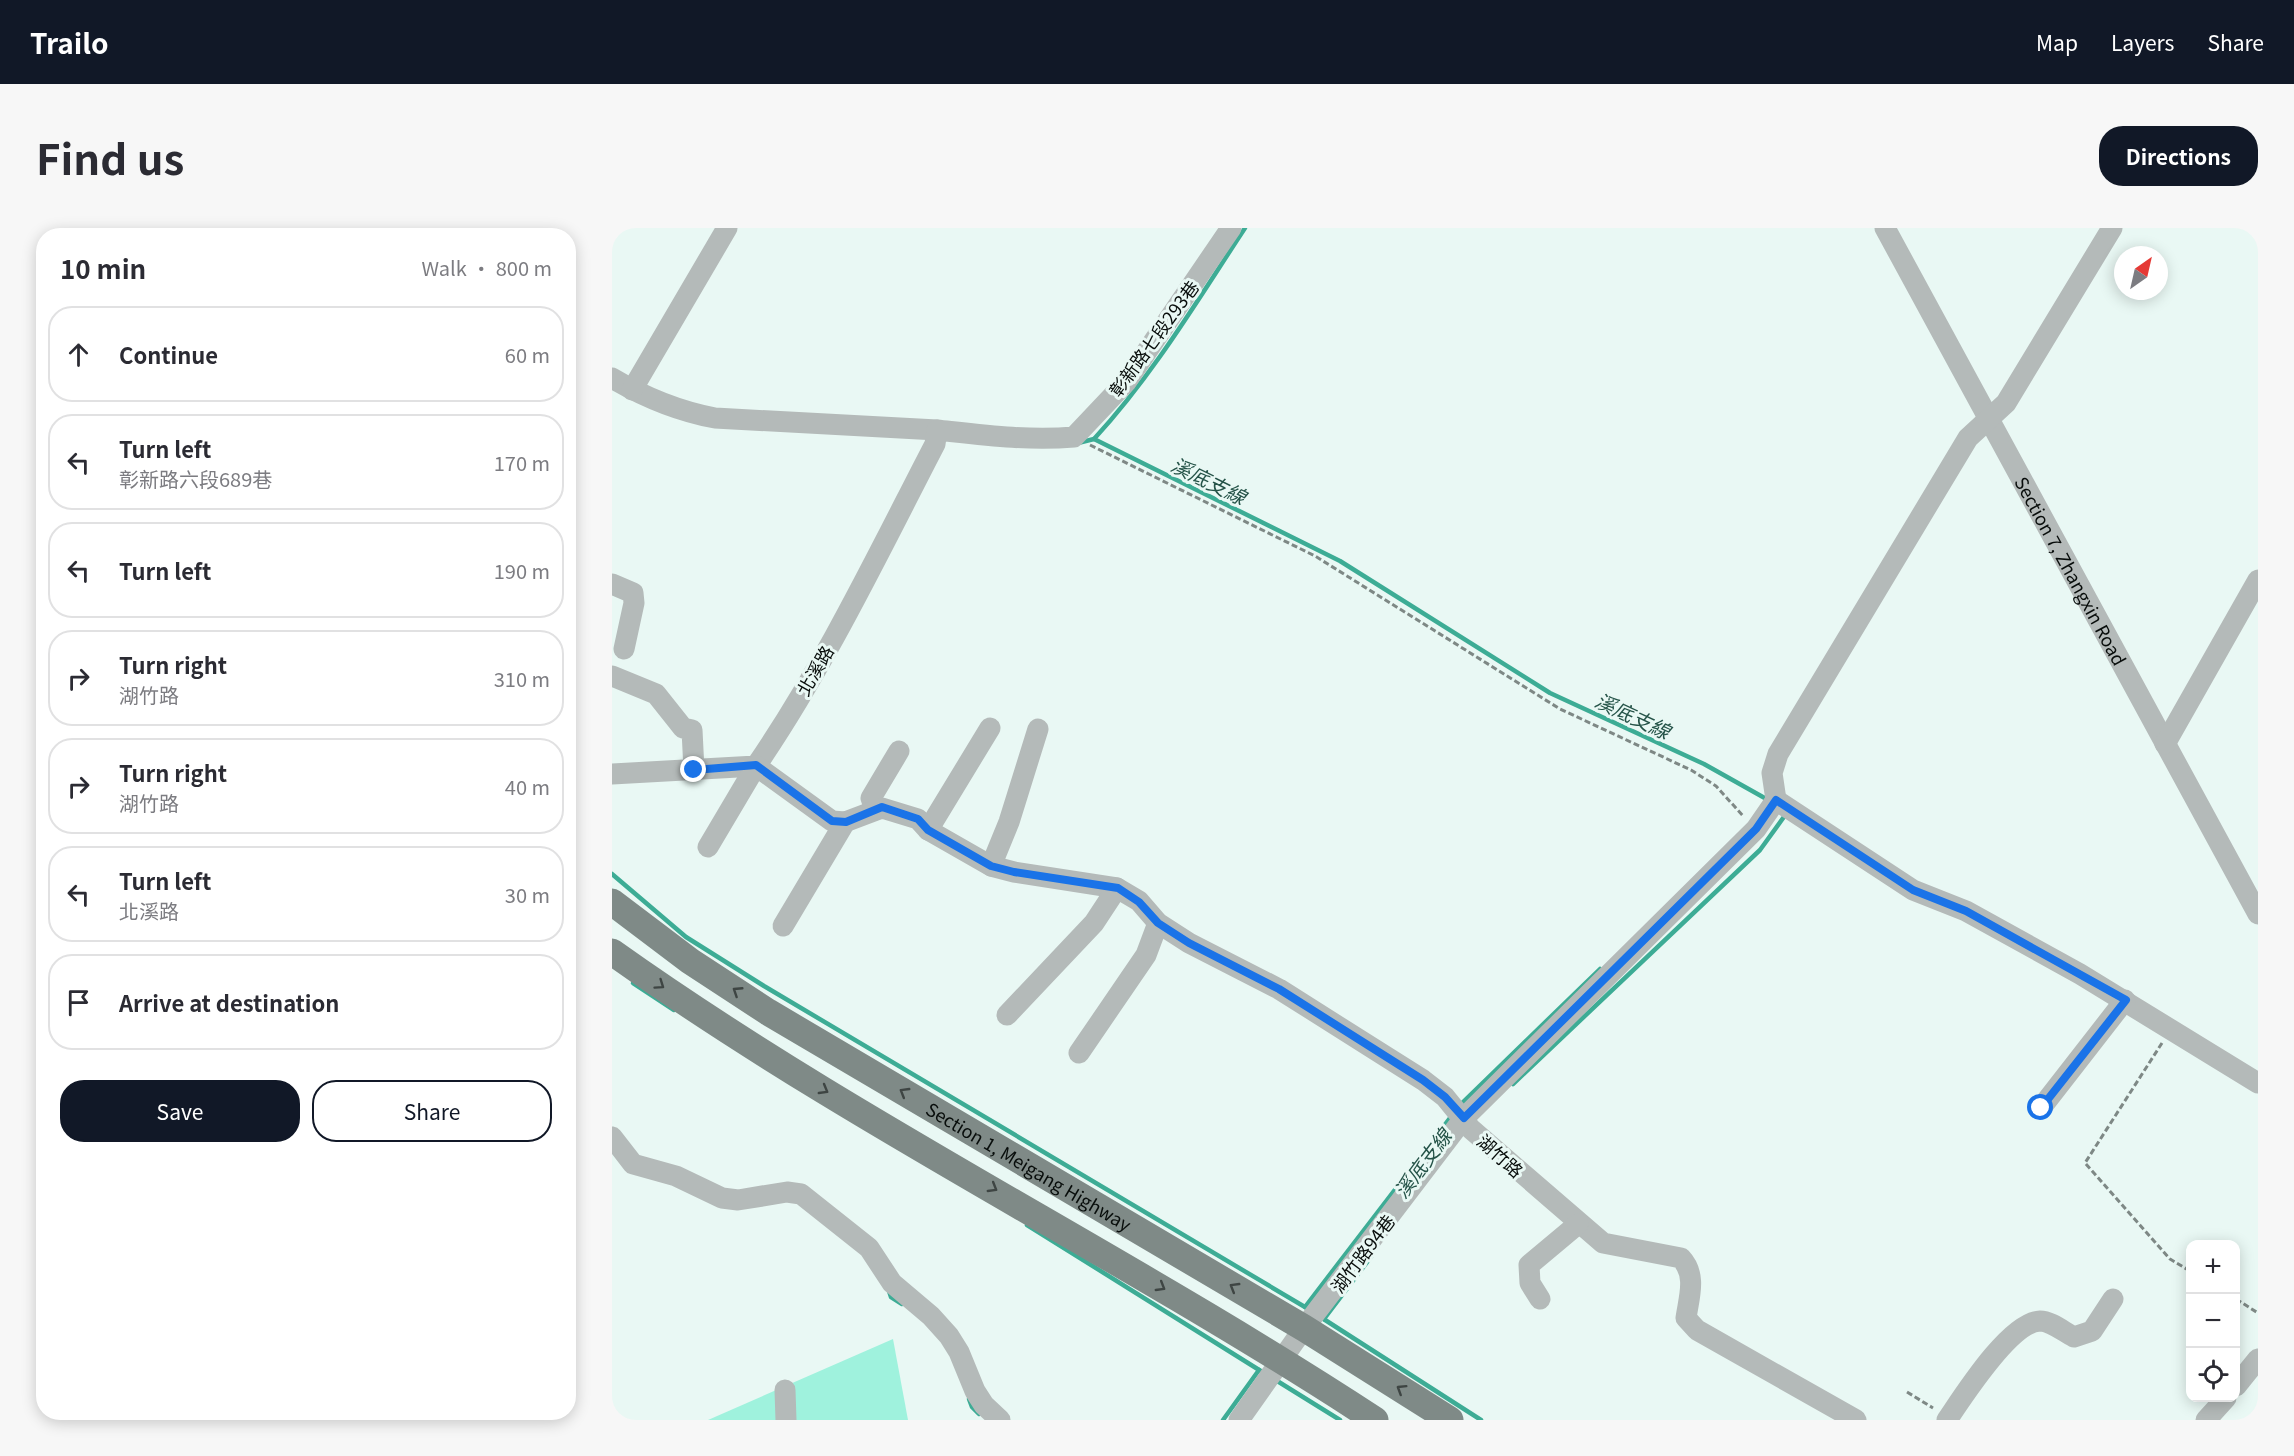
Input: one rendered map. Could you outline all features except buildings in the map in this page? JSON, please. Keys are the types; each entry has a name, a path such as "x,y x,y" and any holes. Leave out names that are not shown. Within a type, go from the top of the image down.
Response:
{"main road":[{"name":"Section 1, Meigang Highway","path":"612,902 690,961 768,1012 1304,1328 1450,1420"},
{"name":"Section 1, Meigang Highway","path":"612,952 696,1012 780,1065 1283,1360 1375,1420"}],"street":[{"path":"632,390 727,228"},
{"name":"彰新路七段293巷","path":"1074,437 1126,382 1231,228"},
{"name":"Section 7, Zhangxin Road","path":"1885,228 2258,914"},
{"path":"2112,228 2006,404 1968,438 1778,754 1772,773 1776,800 1913,890 1966,911 2126,1000 2258,1083"},
{"path":"612,378 632,390 685,412 715,418 936,437 1000,436 1053,439 1074,437"},
{"name":"北溪路","path":"708,847 756,765 773,741 856,596 936,437"},
{"path":"2165,744 2258,580"},
{"path":"612,584 633,593 634,603 624,649"},
{"path":"612,676 656,694 682,728 692,730 694,770"},
{"path":"928,830 990,728"},
{"path":"991,866 1009,822 1038,729"},
{"path":"612,774 756,765 832,821 846,822 875,810 871,798 899,751"},
{"name":"湖竹路94巷","path":"1239,1420 1304,1328 1464,1118 1756,829 1776,800"},
{"name":"湖竹路","path":"875,810 882,807 918,819 928,830 991,866 1014,872 1118,888 1139,902 1158,923 1237,969 1279,989 1423,1080 1445,1097 1471,1129 1578,1224 1603,1243 1681,1258 1689,1267 1691,1277 1686,1318 1697,1330 1856,1420"},
{"path":"783,926 846,822"},
{"path":"1006,1015 1094,923 1118,888"},
{"path":"1079,1053 1146,956 1158,923"},
{"path":"2041,1108 2126,1000"},
{"path":"612,1137 633,1164 676,1176 722,1198 738,1200 787,1192 801,1194 869,1248 892,1283 931,1316 949,1336 959,1352 975,1391 984,1405 1000,1420"},
{"path":"1540,1299 1530,1282 1529,1265 1578,1224"},
{"path":"1948,1419 1989,1359 2029,1322 2044,1321 2074,1337 2092,1331 2113,1299"},
{"path":"2240,1380 2258,1359"},
{"path":"786,1390 786,1420"},
{"path":"2207,1420 2223,1402"}],"path":[{"path":"1074,437 1315,556 1560,710 1691,770 1716,786 1756,829"},
{"path":"2171,1029 2085,1163 2170,1258 2186,1268"},
{"path":"2240,1302 2258,1314"},
{"path":"1907,1392 1948,1419"}],"green space":[{"path":"893,1339 908,1420 708,1420"}],"waterway":[{"name":"溪底支線","path":"1245,228 1155,363 1094,439 1340,561 1550,693 1704,764 1770,801"},
{"path":"1078,443 1094,439"},
{"name":"溪底支線","path":"1513,1084 1760,850 1786,814"},
{"path":"612,874 686,937 764,986 1310,1310"},
{"path":"1460,1105 1600,969"},
{"path":"633,983 674,1010"},
{"path":"1305,1307 1453,1114"},
{"path":"1027,1225 1264,1373"},
{"name":"溪底支線","path":"1324,1319 1371,1257"},
{"path":"889,1291 891,1297 902,1304"},
{"path":"1322,1318 1481,1420"},
{"path":"1223,1420 1259,1370"},
{"path":"1274,1379 1340,1420"},
{"path":"969,1399 972,1407 979,1414"}],"route":[{"path":"694,770 756,765 832,821 846,822 882,807 918,819 928,830 991,866 1014,872 1118,888 1127,892 1158,923 1189,943 1279,989 1423,1080 1445,1097 1464,1118 1756,829 1776,800 1913,890 1966,911 2126,1000 2041,1108"}]}
